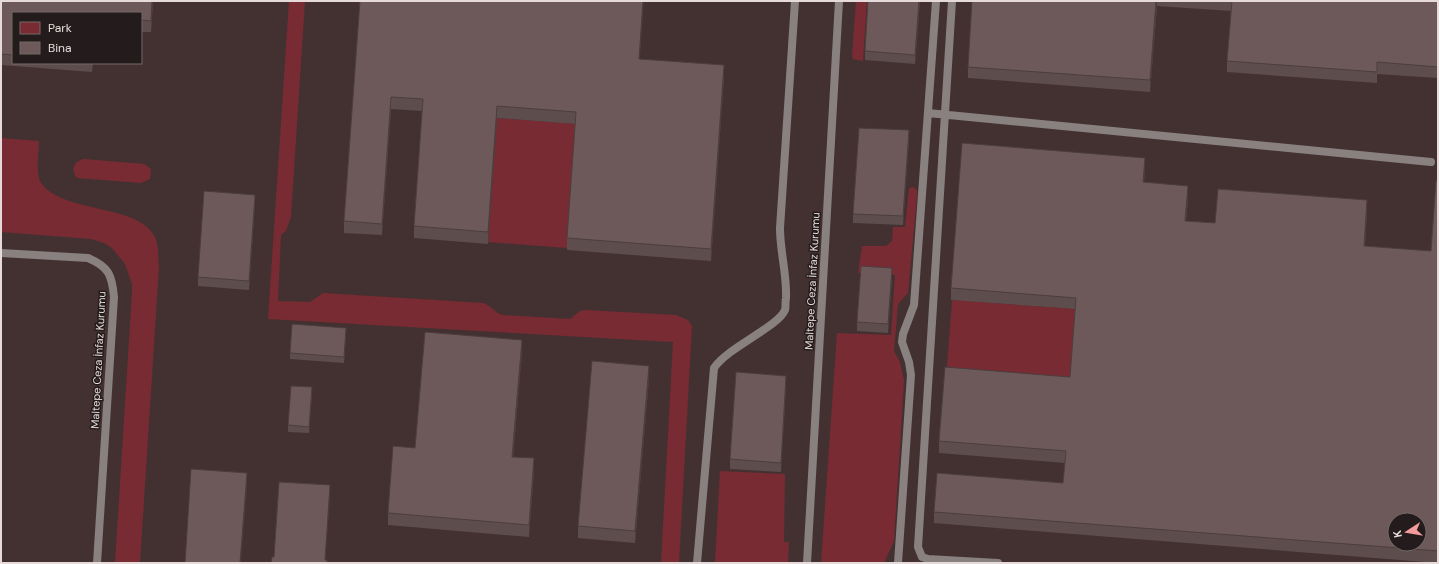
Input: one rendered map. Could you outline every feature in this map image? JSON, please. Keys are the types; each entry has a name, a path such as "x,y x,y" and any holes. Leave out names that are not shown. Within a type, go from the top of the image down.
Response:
{"lane":[{"path":"697,563 714,368 720,360 780,317 785,310 786,286 780,228 795,1"},
{"name":"Maltepe Ceza İnfaz Kurumu","path":"806,563 839,1"},
{"path":"898,563 911,375 909,362 902,342 905,327 914,305 936,1"},
{"path":"952,1 918,547 922,557 928,559 998,563"},
{"path":"928,113 1431,162"},
{"name":"Maltepe Ceza İnfaz Kurumu","path":"1,253 88,258 99,263 108,271 113,283 114,297 96,563"}],"green space":[{"path":"289,1 305,1 291,217 286,231 281,235 278,301 310,302 323,293 483,303 502,315 570,319 580,311 586,310 676,315 688,320 692,326 679,563 661,563 673,342 268,319"},
{"path":"856,1 867,1 863,61 853,59 852,55"},
{"path":"497,118 576,124 567,248 488,242"},
{"path":"1,138 39,141 39,179 41,183 52,193 66,200 117,213 133,219 146,226 156,240 159,267 140,563 115,563 132,284 125,264 112,248 104,243 91,239 1,232"},
{"path":"84,159 144,164 151,169 150,179 141,183 77,178 74,172 74,166"},
{"path":"913,187 917,190 917,196 908,293 898,304 894,351 900,362 904,380 894,541 884,563 821,563 837,333 891,335 895,275 858,273 862,246 886,246 892,241 893,227 905,227 909,188"},
{"path":"952,300 1076,309 1070,388 946,379"},
{"path":"720,471 785,474 784,542 789,542 788,563 715,563"}],"building":[{"path":"1,1 152,1 151,21 142,20 142,12 12,12 12,55 1,54"},
{"path":"360,1 643,1 639,59 724,65 711,249 567,238 576,112 497,106 488,232 414,226 423,99 391,97 382,224 344,221"},
{"path":"868,1 919,1 915,55 865,51"},
{"path":"972,1 1156,1 1150,80 968,67"},
{"path":"1232,1 1438,1 1438,67 1377,62 1377,72 1227,61"},
{"path":"859,128 909,130 903,216 853,214"},
{"path":"962,143 1145,158 1143,182 1188,186 1185,221 1215,223 1218,189 1367,200 1364,246 1431,251 1436,181 1438,181 1438,551 1427,550 1427,512 1387,512 1387,547 934,512 937,473 1063,483 1066,451 939,441 945,367 1070,377 1076,298 951,288"},
{"path":"204,191 255,195 249,281 198,277"},
{"path":"861,266 892,268 888,324 857,322"},
{"path":"292,324 346,328 344,357 290,353"},
{"path":"425,332 522,340 512,457 534,458 529,525 388,513 393,446 415,448"},
{"path":"592,361 649,366 635,531 578,526"},
{"path":"736,372 786,376 781,463 730,459"},
{"path":"291,386 312,387 309,427 288,425"},
{"path":"191,469 247,473 240,563 185,563"},
{"path":"279,482 330,485 325,560 327,560 327,563 271,563 272,557 274,557"}]}
